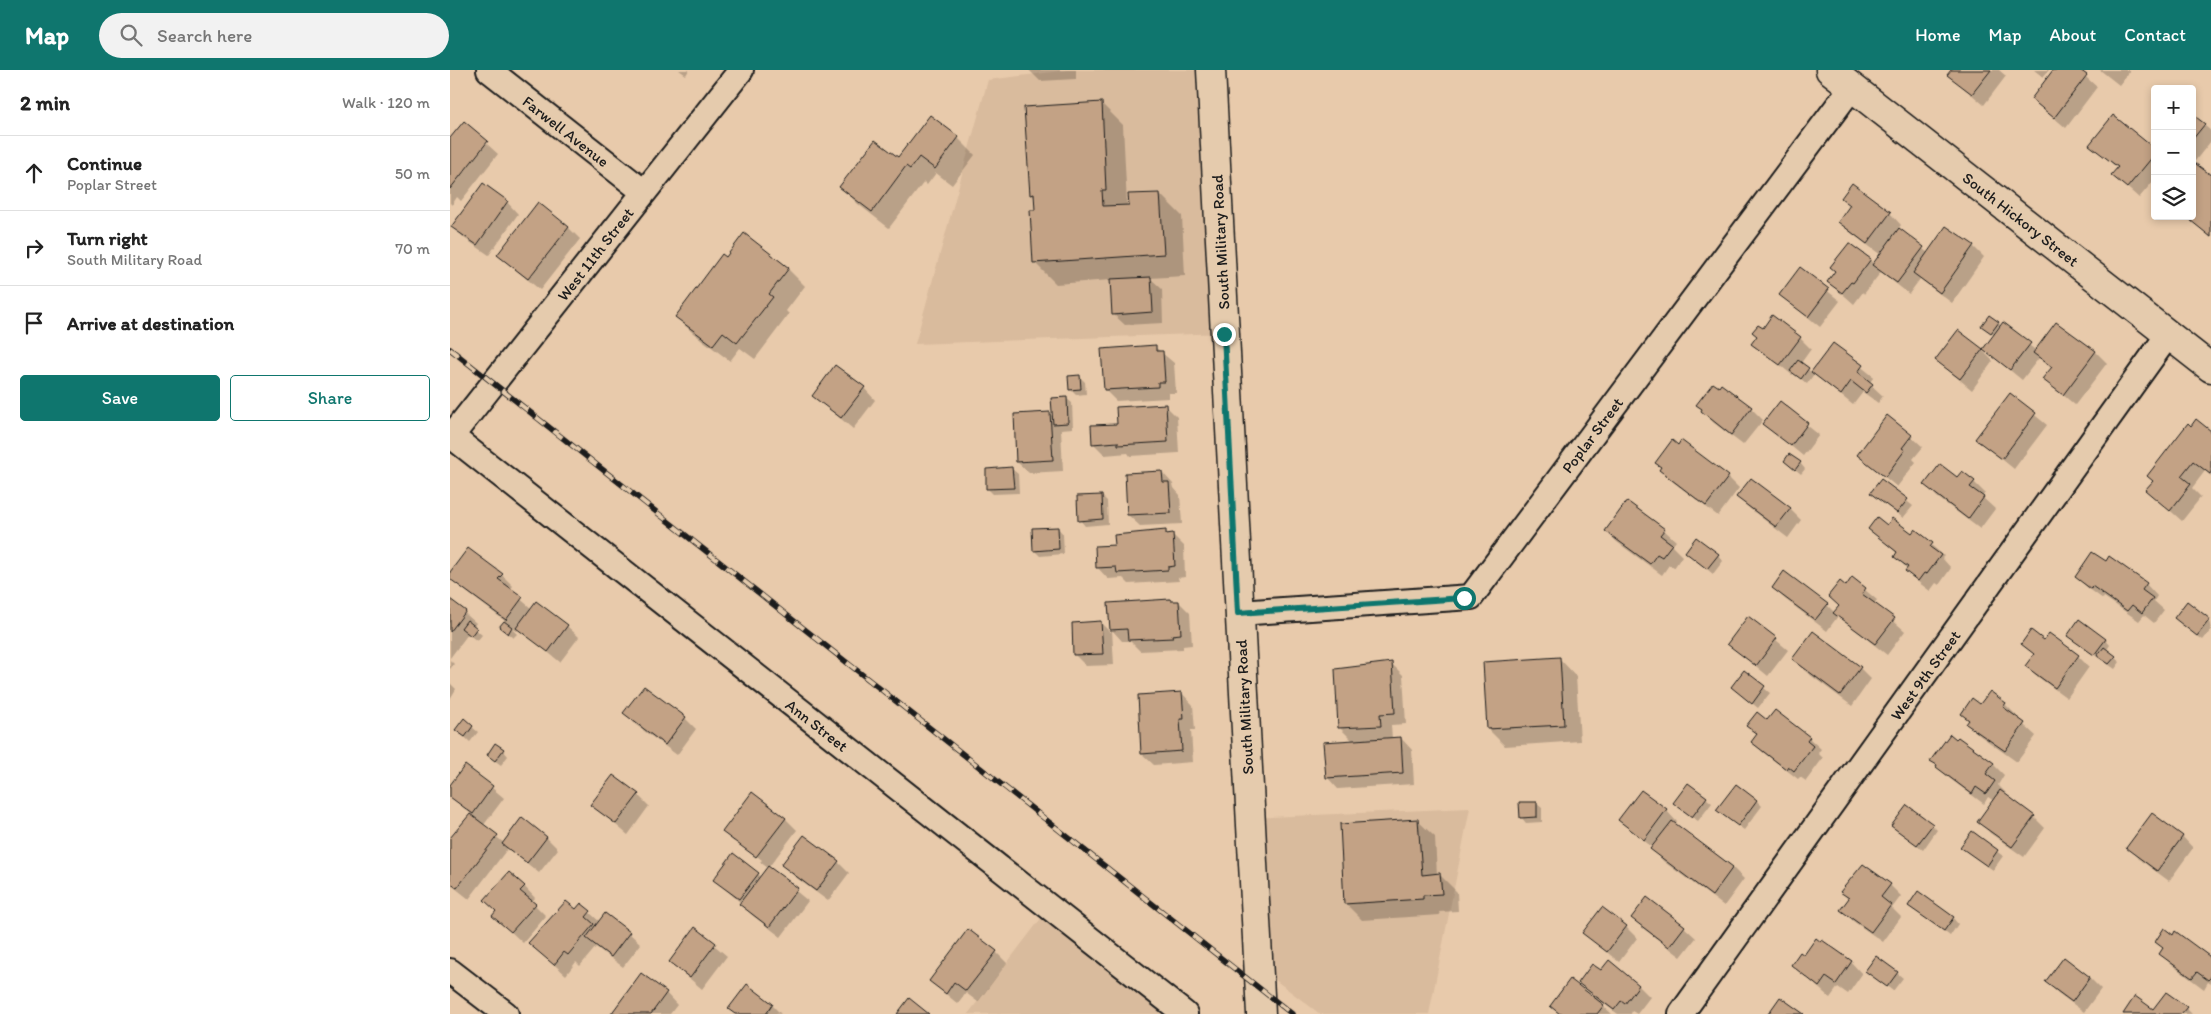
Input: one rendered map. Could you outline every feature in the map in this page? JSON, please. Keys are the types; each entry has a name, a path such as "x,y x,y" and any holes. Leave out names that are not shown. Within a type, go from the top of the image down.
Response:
{"main road":[{"name":"South Military Road","path":"1211,70 1238,613 1261,1014"},
{"name":"South Hickory Street","path":"1830,70 2211,368"}],"street":[{"name":"Farwell Avenue","path":"489,70 644,192"},
{"name":"West 11th Street","path":"450,436 741,70"},
{"name":"Poplar Street","path":"1238,613 1471,597 1852,87"},
{"name":"West 9th Street","path":"1681,1014 2168,335"},
{"name":"Ann Street","path":"450,436 1185,1014"},
{"path":"450,971 506,1014"}],"shaded area":[{"path":"1068,70 1211,70 1224,333 915,344 988,80"},
{"path":"1470,808 1429,1014 1320,1014 1258,967 1250,818"},
{"path":"1049,908 1185,1014 968,1014"}],"building":[{"path":"1951,70 1991,70 1972,94 1947,75"},
{"path":"2053,70 2080,70 2087,75 2054,118 2031,99"},
{"path":"1102,102 1106,190 1102,190 1103,206 1129,205 1128,194 1160,193 1164,254 1033,263 1030,210 1035,210 1034,194 1030,195 1024,107"},
{"path":"930,115 959,137 935,169 919,157 910,169 906,166 872,212 839,187 875,140 898,157"},
{"path":"2113,115 2151,146 2151,159 2127,188 2111,175 2118,167 2089,145"},
{"path":"2196,117 2205,124 2196,135"},
{"path":"464,121 488,141 450,189 450,138"},
{"path":"2196,164 2211,175 2211,237 2190,220 2196,220"},
{"path":"483,183 508,201 477,245 451,227"},
{"path":"1852,183 1891,212 1867,244 1838,222 1850,205 1841,198"},
{"path":"538,202 569,227 528,279 497,255"},
{"path":"1946,226 1974,245 1940,293 1913,273"},
{"path":"1899,228 1924,247 1897,283 1872,265"},
{"path":"744,233 789,268 769,294 773,297 737,343 723,332 713,345 675,317 722,254 726,257"},
{"path":"1849,243 1871,259 1853,283 1851,282 1842,293 1827,282 1835,271 1830,267"},
{"path":"1800,267 1829,289 1808,317 1779,295"},
{"path":"1151,277 1153,312 1112,315 1110,279"},
{"path":"1772,315 1801,337 1780,365 1751,344 1757,336 1752,332 1758,325 1763,328"},
{"path":"1989,315 1999,322 1991,333 1981,326"},
{"path":"2003,322 2031,343 2010,370 1983,349"},
{"path":"2056,322 2096,351 2063,395 2042,379 2052,367 2033,353"},
{"path":"1958,330 1983,349 1960,379 1935,360"},
{"path":"1833,343 1863,365 1858,372 1873,384 1866,393 1851,381 1841,395 1811,372"},
{"path":"1156,345 1156,351 1163,351 1165,382 1158,382 1158,387 1104,390 1101,349"},
{"path":"1798,360 1809,368 1801,379 1790,371"},
{"path":"835,365 865,387 841,418 812,396"},
{"path":"1080,375 1081,389 1069,390 1068,376"},
{"path":"1713,383 1719,387 1721,384 1752,407 1731,435 1696,405"},
{"path":"2010,393 2036,413 2002,459 1975,439"},
{"path":"1067,397 1068,423 1053,424 1051,398"},
{"path":"1780,401 1808,423 1791,446 1762,424"},
{"path":"1166,404 1168,442 1118,445 1118,442 1092,444 1091,425 1117,424 1116,407"},
{"path":"1050,412 1053,460 1016,462 1014,414"},
{"path":"1887,415 1912,435 1902,448 1905,450 1885,477 1857,455"},
{"path":"2196,419 2211,431 2211,472 2210,474 2193,461 2181,476 2191,484 2170,511 2145,490 2153,481 2147,476 2188,423 2191,426"},
{"path":"1672,440 1678,445 1681,440 1729,476 1706,506 1659,470 1661,467 1655,463"},
{"path":"1789,454 1801,462 1795,470 1784,461"},
{"path":"1940,464 1957,477 1962,471 1975,481 1970,487 1984,497 1968,519 1924,485"},
{"path":"1012,467 1014,488 986,489 986,469"},
{"path":"1162,471 1163,482 1169,482 1171,513 1127,515 1125,473"},
{"path":"1751,478 1791,508 1776,527 1736,497"},
{"path":"1881,479 1908,499 1897,513 1870,493"},
{"path":"1102,495 1103,519 1078,521 1077,496"},
{"path":"1627,501 1665,529 1660,535 1672,544 1662,557 1657,554 1650,564 1605,531"},
{"path":"1877,517 1887,525 1892,518 1912,533 1915,529 1933,543 1930,547 1941,555 1927,574 1924,573 1918,581 1905,571 1908,567 1894,557 1897,552 1868,529"},
{"path":"1058,527 1059,549 1033,551 1032,528"},
{"path":"1166,530 1166,534 1173,533 1175,566 1168,567 1168,570 1117,573 1116,567 1096,568 1095,546 1115,545 1114,535"},
{"path":"1696,537 1719,554 1707,569 1685,552"},
{"path":"468,548 503,574 498,579 523,597 506,620 450,579 450,572"},
{"path":"2092,552 2106,561 2109,556 2147,583 2142,590 2153,598 2142,613 2132,605 2127,611 2092,586 2091,589 2075,577"},
{"path":"1784,571 1828,604 1815,620 1772,588"},
{"path":"1852,577 1866,588 1862,594 1895,618 1875,644 1833,613 1839,606 1828,596 1840,581 1846,586"},
{"path":"450,599 466,611 450,632"},
{"path":"1170,599 1171,601 1179,601 1181,634 1172,635 1173,638 1128,640 1127,629 1110,630 1108,603"},
{"path":"536,601 568,625 548,652 516,628"},
{"path":"2187,601 2210,619 2197,636 2174,618"},
{"path":"1748,616 1777,638 1756,666 1727,644"},
{"path":"2079,619 2106,639 2094,655 2067,636"},
{"path":"467,620 477,628 471,636 461,628"},
{"path":"504,621 512,627 508,634 499,627"},
{"path":"1101,621 1103,654 1073,655 1072,623"},
{"path":"2031,630 2044,640 2049,633 2079,655 2055,688 2025,666 2034,654 2021,644"},
{"path":"1813,631 1861,667 1840,695 1792,659"},
{"path":"2104,647 2116,656 2109,664 2097,656"},
{"path":"1560,657 1564,725 1487,729 1483,662"},
{"path":"1392,662 1395,713 1380,714 1381,726 1338,728 1335,669"},
{"path":"1744,670 1765,686 1752,704 1731,687"},
{"path":"644,686 686,717 665,745 623,713"},
{"path":"1990,691 2006,703 2003,707 2025,723 2005,751 1966,724 1969,720 1961,714 1972,698 1980,704"},
{"path":"1182,692 1184,719 1180,719 1182,751 1141,754 1138,695"},
{"path":"1775,710 1810,737 1807,741 1813,746 1794,771 1788,766 1786,769 1751,742 1757,734 1746,726 1757,712 1767,720"},
{"path":"464,718 473,726 465,737 455,730"},
{"path":"1950,734 1956,739 1958,737 1994,763 1986,774 1995,781 1986,794 1976,787 1972,794 1930,761"},
{"path":"1401,737 1403,773 1326,778 1323,742"},
{"path":"495,743 504,749 495,761 487,755"},
{"path":"465,765 493,786 473,814 450,797 450,785"},
{"path":"613,775 639,794 616,824 590,805"},
{"path":"1688,783 1707,797 1692,817 1673,803"},
{"path":"1736,784 1757,800 1738,826 1716,810"},
{"path":"1641,790 1667,809 1644,840 1618,820"},
{"path":"2000,790 2035,816 2012,847 1977,822"},
{"path":"752,792 786,818 756,857 722,832"},
{"path":"1519,802 1537,802 1537,817 1520,818"},
{"path":"1907,805 1933,824 1917,845 1891,826"},
{"path":"2152,813 2183,836 2157,871 2126,848"},
{"path":"470,814 498,835 457,888 450,883 450,838"},
{"path":"522,817 547,837 527,863 502,844"},
{"path":"1418,819 1422,875 1440,873 1442,894 1423,895 1423,899 1344,904 1340,824"},
{"path":"1672,821 1733,867 1712,896 1650,849"},
{"path":"1972,831 1998,850 1987,866 1960,847"},
{"path":"804,835 839,861 816,891 781,865"},
{"path":"733,853 759,873 739,899 713,880"},
{"path":"1863,864 1891,884 1881,897 1891,905 1871,932 1840,910 1849,898 1840,892"},
{"path":"768,866 798,888 769,927 739,904"},
{"path":"509,872 525,886 520,891 536,904 511,932 492,916 496,911 484,900"},
{"path":"1918,891 1954,917 1944,931 1908,906"},
{"path":"1647,897 1685,926 1669,947 1631,918"},
{"path":"566,901 576,909 581,903 591,911 586,917 594,924 568,955 564,952 554,965 528,943"},
{"path":"1602,907 1627,926 1607,952 1582,933"},
{"path":"605,913 630,932 611,957 586,938"},
{"path":"695,927 716,943 690,978 669,962"},
{"path":"2164,928 2173,935 2175,931 2209,956 2211,959 2211,977 2208,980 2197,972 2192,978 2159,954 2163,948 2155,942"},
{"path":"968,929 997,951 966,991 954,982 946,994 929,981"},
{"path":"1816,938 1821,942 1822,940 1852,961 1836,984 1826,977 1819,987 1791,965 1800,952 1804,955"},
{"path":"1876,956 1898,972 1887,987 1865,971"},
{"path":"2064,957 2090,977 2072,1002 2045,982"},
{"path":"1609,960 1639,985 1625,1004 1621,1001 1614,1010 1578,983 1592,964 1601,970"},
{"path":"641,973 667,992 651,1014 611,1014"},
{"path":"1570,979 1604,1005 1597,1014 1560,1014 1550,1006"},
{"path":"747,984 773,1004 766,1014 735,1014 728,1009"},
{"path":"2166,992 2187,1007 2181,1014 2123,1014 2135,996 2153,1009"},
{"path":"1780,997 1804,1014 1768,1014"},
{"path":"909,998 929,1014 897,1014"}],"railway":[{"path":"450,349 1292,1014"}],"route":[{"path":"1224,334 1238,613 1464,598"}]}
